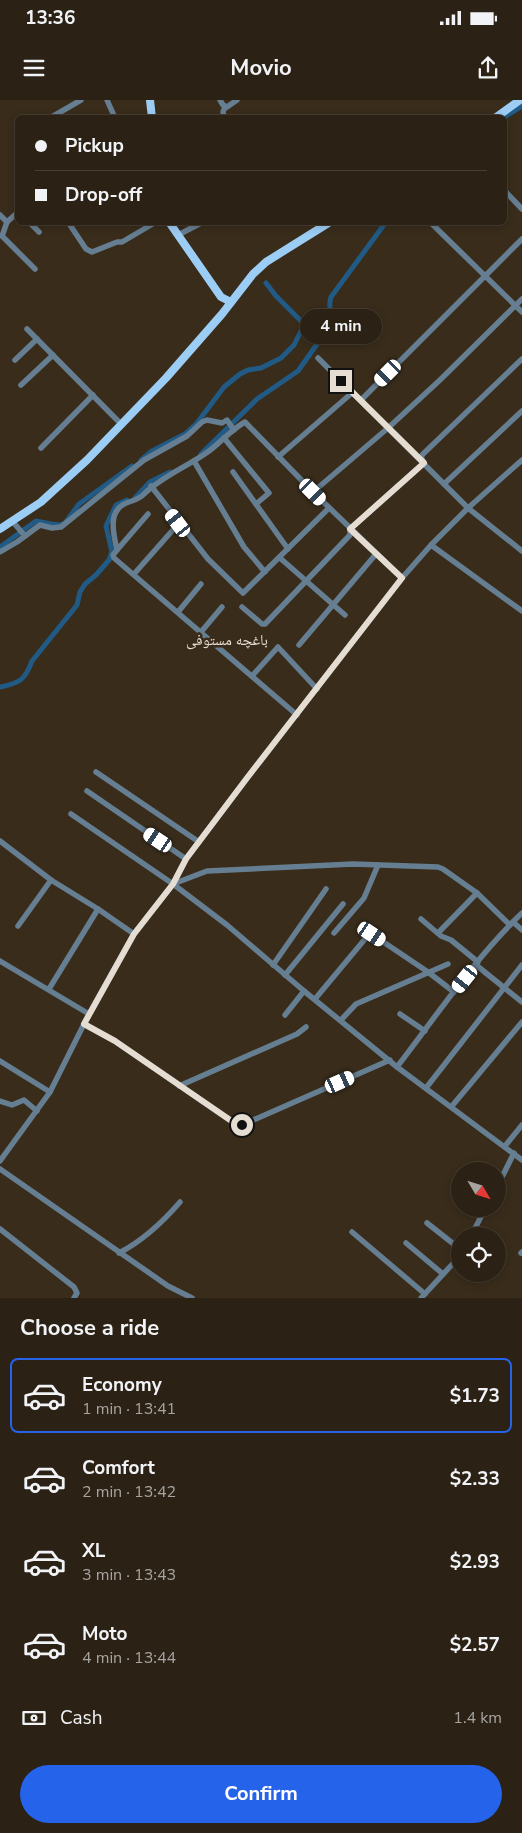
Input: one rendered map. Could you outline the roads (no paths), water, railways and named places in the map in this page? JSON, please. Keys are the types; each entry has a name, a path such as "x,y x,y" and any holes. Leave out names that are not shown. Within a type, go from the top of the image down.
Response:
{"main road":[{"path":"150,100 152,115"},
{"path":"499,115 520,100"},
{"path":"172,225 221,297 231,302"},
{"path":"0,529 15,525 82,466 166,378 253,274 266,262 325,225"}],"street":[{"path":"55,115 81,100"},
{"path":"106,100 113,115"},
{"path":"220,100 225,107"},
{"path":"224,115 225,107 237,100"},
{"path":"507,193 522,209"},
{"path":"0,215 7,222"},
{"path":"15,215 7,222 2,236 35,269"},
{"path":"32,225 40,232"},
{"path":"70,225 89,252 92,252 122,242 151,225"},
{"path":"178,235 196,225"},
{"path":"433,225 522,312"},
{"path":"361,400 522,239"},
{"path":"313,492 388,428 440,380 522,299"},
{"path":"27,330 121,424"},
{"path":"15,360 37,339"},
{"path":"21,385 53,354"},
{"path":"318,358 468,508 522,551"},
{"path":"424,463 421,457 423,454 522,360"},
{"path":"278,457 353,392"},
{"path":"41,448 93,395"},
{"path":"444,484 522,411"},
{"path":"0,552 40,525 52,528 61,527 144,460 187,436 202,422 207,420 222,423 227,420 234,430"},
{"path":"118,550 114,528 115,513 120,506 144,495 151,486 194,461 245,422 350,529 402,578"},
{"path":"224,438 269,493 256,504"},
{"path":"0,1161 50,1092 89,1014 134,934 173,884 186,859 402,578 431,545 468,508 522,460"},
{"path":"194,461 244,548 264,572"},
{"path":"242,607 264,625 350,535 350,529 424,463"},
{"path":"233,472 288,549"},
{"path":"151,486 208,559 242,593 280,558 329,508"},
{"path":"148,514 112,557 297,715"},
{"path":"134,574 178,523"},
{"path":"15,525 25,536"},
{"path":"431,545 522,611"},
{"path":"298,644 376,554"},
{"path":"280,558 345,615"},
{"path":"178,612 201,584"},
{"path":"201,632 222,607"},
{"path":"252,676 278,647 317,689"},
{"path":"96,772 199,842"},
{"path":"87,791 186,859"},
{"path":"71,814 173,884 227,924 284,975 397,1067 452,1106 522,1160"},
{"path":"0,841 51,880 134,934"},
{"path":"173,884 207,871 353,864 443,868 522,930"},
{"path":"334,933 364,898 378,865"},
{"path":"18,926 51,880"},
{"path":"273,965 326,889"},
{"path":"438,933 477,893"},
{"path":"284,975 343,904"},
{"path":"49,989 98,909"},
{"path":"397,1067 454,992 511,923 522,913"},
{"path":"421,918 438,933 451,940 522,1002"},
{"path":"315,999 370,933 454,992"},
{"path":"0,961 89,1014"},
{"path":"341,1020 356,1004 448,964"},
{"path":"426,1088 522,966"},
{"path":"285,1015 304,991"},
{"path":"400,1014 425,1031"},
{"path":"452,1106 522,1022"},
{"path":"84,1024 115,1041 233,1122 242,1125 390,1060"},
{"path":"179,1086 297,1034 306,1027"},
{"path":"0,1061 50,1092"},
{"path":"0,1101 12,1105 24,1100 37,1111"},
{"path":"505,1146 522,1125"},
{"path":"506,1169 514,1153"},
{"path":"0,1169 119,1253 168,1286 190,1297"},
{"path":"119,1253 135,1244 162,1223 180,1202"},
{"path":"428,1223 451,1242"},
{"path":"0,1229 74,1287 77,1293 74,1298"},
{"path":"352,1232 423,1296 451,1266"},
{"path":"406,1243 443,1274"}],"waterway":[{"path":"507,115 522,106"},
{"path":"201,454 257,399 298,371 332,323 331,297 384,225"},
{"path":"141,460 152,451 185,434 197,423 224,387 240,374 248,370 261,368 281,358 294,345 303,327 302,322 266,283"},
{"path":"0,547 36,521 60,525 65,523 79,504 132,466"},
{"path":"135,498 150,482 170,472"},
{"path":"0,687 17,682 24,677 32,661 77,605 80,592 85,584 109,560 112,552 106,526 116,505 127,500"}],"district":[{"name":"باغچه مستوفی","path":"227,640"}]}
